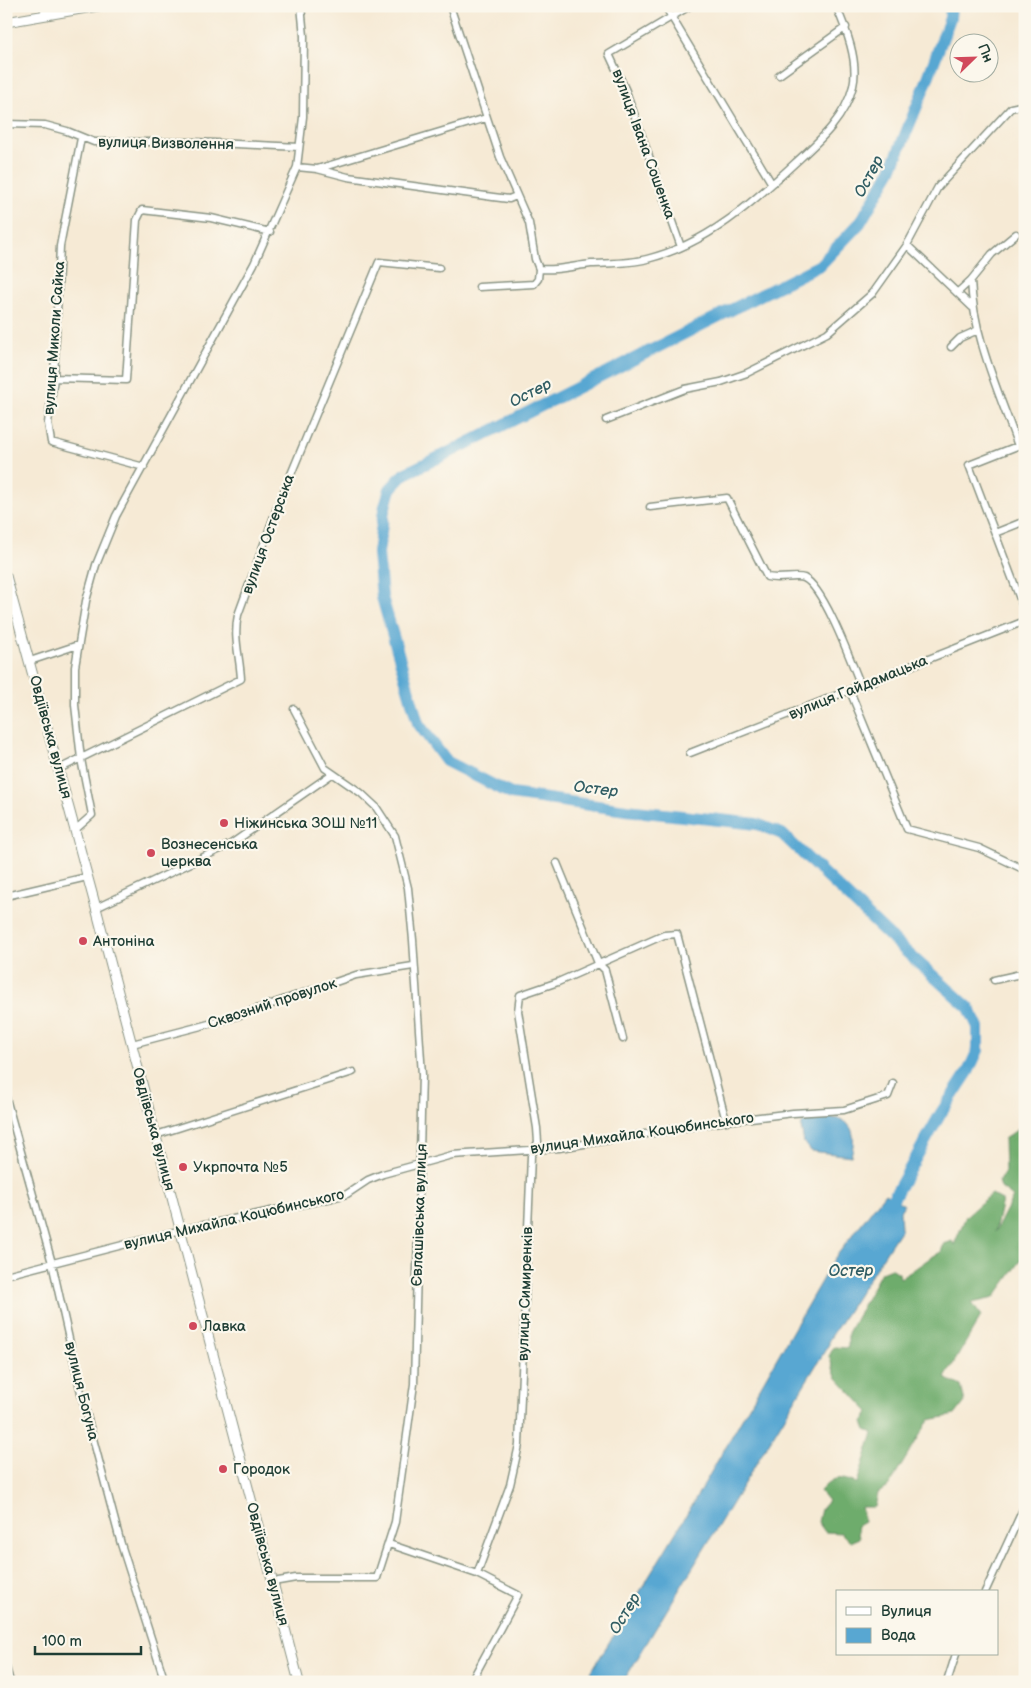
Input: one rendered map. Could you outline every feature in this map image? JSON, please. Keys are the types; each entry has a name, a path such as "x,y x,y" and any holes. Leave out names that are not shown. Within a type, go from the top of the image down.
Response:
{"main road":[{"path":"6,22 44,10 98,6"},
{"path":"1025,105 1025,115"},
{"name":"Овдіївська вулиця","path":"6,576 156,1134 298,1682"}],"street":[{"path":"75,830 92,815 81,759 75,705 75,667 96,565 116,516 144,468 270,232 298,167 299,146 304,117 304,36 301,6"},
{"path":"450,6 500,157 529,223 534,259 538,269 538,279 534,284 478,287"},
{"path":"665,6 772,184"},
{"name":"вулиця Івана Сошенка","path":"681,247 626,91 609,54 690,6"},
{"path":"538,269 552,270 570,266 646,260 681,247 728,221 772,184 820,140 839,118 854,86 853,57 846,28 836,6"},
{"path":"779,75 846,28"},
{"path":"606,420 677,392 721,382 747,372 827,333 873,294 907,245 938,187 949,173 1010,108 1025,105"},
{"path":"317,169 486,118"},
{"name":"вулиця Визволення","path":"6,124 45,125 67,131 94,142 194,142 299,146"},
{"name":"вулиця Миколи Сайка","path":"81,138 60,246 54,378 48,423 51,442 144,468"},
{"path":"298,167 317,169 348,177 483,196 509,199 516,196"},
{"path":"54,378 126,380 138,220 142,210 211,218 270,232"},
{"path":"957,293 971,280 992,254 1016,234"},
{"path":"907,245 972,307"},
{"name":"вулиця Остерська","path":"59,769 241,679 235,629 238,615 277,508 380,262 439,268"},
{"path":"971,280 972,307 978,330 1021,445 969,465 1009,575 1025,612"},
{"path":"951,347 960,338 978,330"},
{"path":"650,507 727,498 767,577 777,580 802,577 810,582 824,601 861,686"},
{"path":"995,533 1025,521"},
{"name":"вулиця Гайдамацька","path":"690,753 1025,620"},
{"path":"30,660 78,646"},
{"path":"850,691 907,829 979,848 1025,870"},
{"name":"Євлашівська вулиця","path":"273,1582 296,1578 376,1578 389,1544 401,1487 414,1384 421,1164 421,1037 413,966 408,888 396,836 376,807 361,793 325,768 294,709"},
{"path":"96,908 230,844 332,774"},
{"path":"557,863 598,963 605,970 624,1039"},
{"path":"6,896 87,877"},
{"path":"598,963 664,935 677,934 726,1121"},
{"name":"вулиця Симиренків","path":"477,1574 512,1477 519,1445 531,1156 538,1142 518,1011 520,995 558,982 598,963"},
{"name":"Сквозний провулок","path":"132,1044 228,1019 356,975 413,966"},
{"path":"994,980 1025,973"},
{"path":"156,1134 353,1072"},
{"name":"вулиця Михайла Коцюбинського","path":"6,1275 181,1230 347,1194 368,1180 452,1155 598,1142 726,1121 793,1113 844,1110 888,1096 893,1082"},
{"name":"вулиця Богуна","path":"6,1098 52,1263 82,1397 120,1544 165,1682"},
{"path":"986,1590 1025,1506"},
{"path":"389,1544 477,1574 518,1595 471,1682"},
{"path":"947,1682 955,1656"},
{"path":"6,1668 10,1682"}],"green space":[{"path":"1025,1124 1025,1255 994,1298 972,1303 981,1316 945,1378 961,1386 965,1402 955,1415 929,1420 889,1486 878,1493 875,1507 861,1507 864,1522 857,1526 859,1538 850,1542 841,1533 825,1532 818,1522 821,1509 828,1501 820,1491 829,1482 837,1479 845,1479 857,1483 873,1433 866,1430 863,1422 869,1412 836,1377 829,1356 834,1347 848,1348 848,1333 881,1272 891,1268 899,1273 900,1278 941,1252 944,1244 952,1241 954,1245 966,1216 991,1194 1002,1200 995,1232 1013,1197 1001,1188 999,1181 1005,1171 1004,1139"}],"water":[{"path":"813,1118 833,1118 847,1123 853,1135 851,1156 811,1151 804,1143 801,1127 803,1123"},
{"name":"Остер","path":"885,1193 904,1205 900,1211 901,1229 829,1340 829,1344 623,1682 585,1682 684,1519 834,1259"}],"waterway":[{"name":"Остер","path":"886,1211 941,1113 968,1072 978,1050 978,1027 969,1008 901,947 782,834 757,824 626,810 511,794 446,761 418,723 382,597 378,553 384,510 390,489 404,474 820,265 860,223 891,170 950,18 951,6"}],"place":[{"name":"Ніжинська ЗОШ №11","path":"224,823"},
{"name":"Вознесенська церква","path":"151,853"},
{"name":"Антоніна","path":"83,941"},
{"name":"Укрпочта №5","path":"183,1167"},
{"name":"Лавка","path":"193,1326"},
{"name":"Городок","path":"223,1469"}]}
